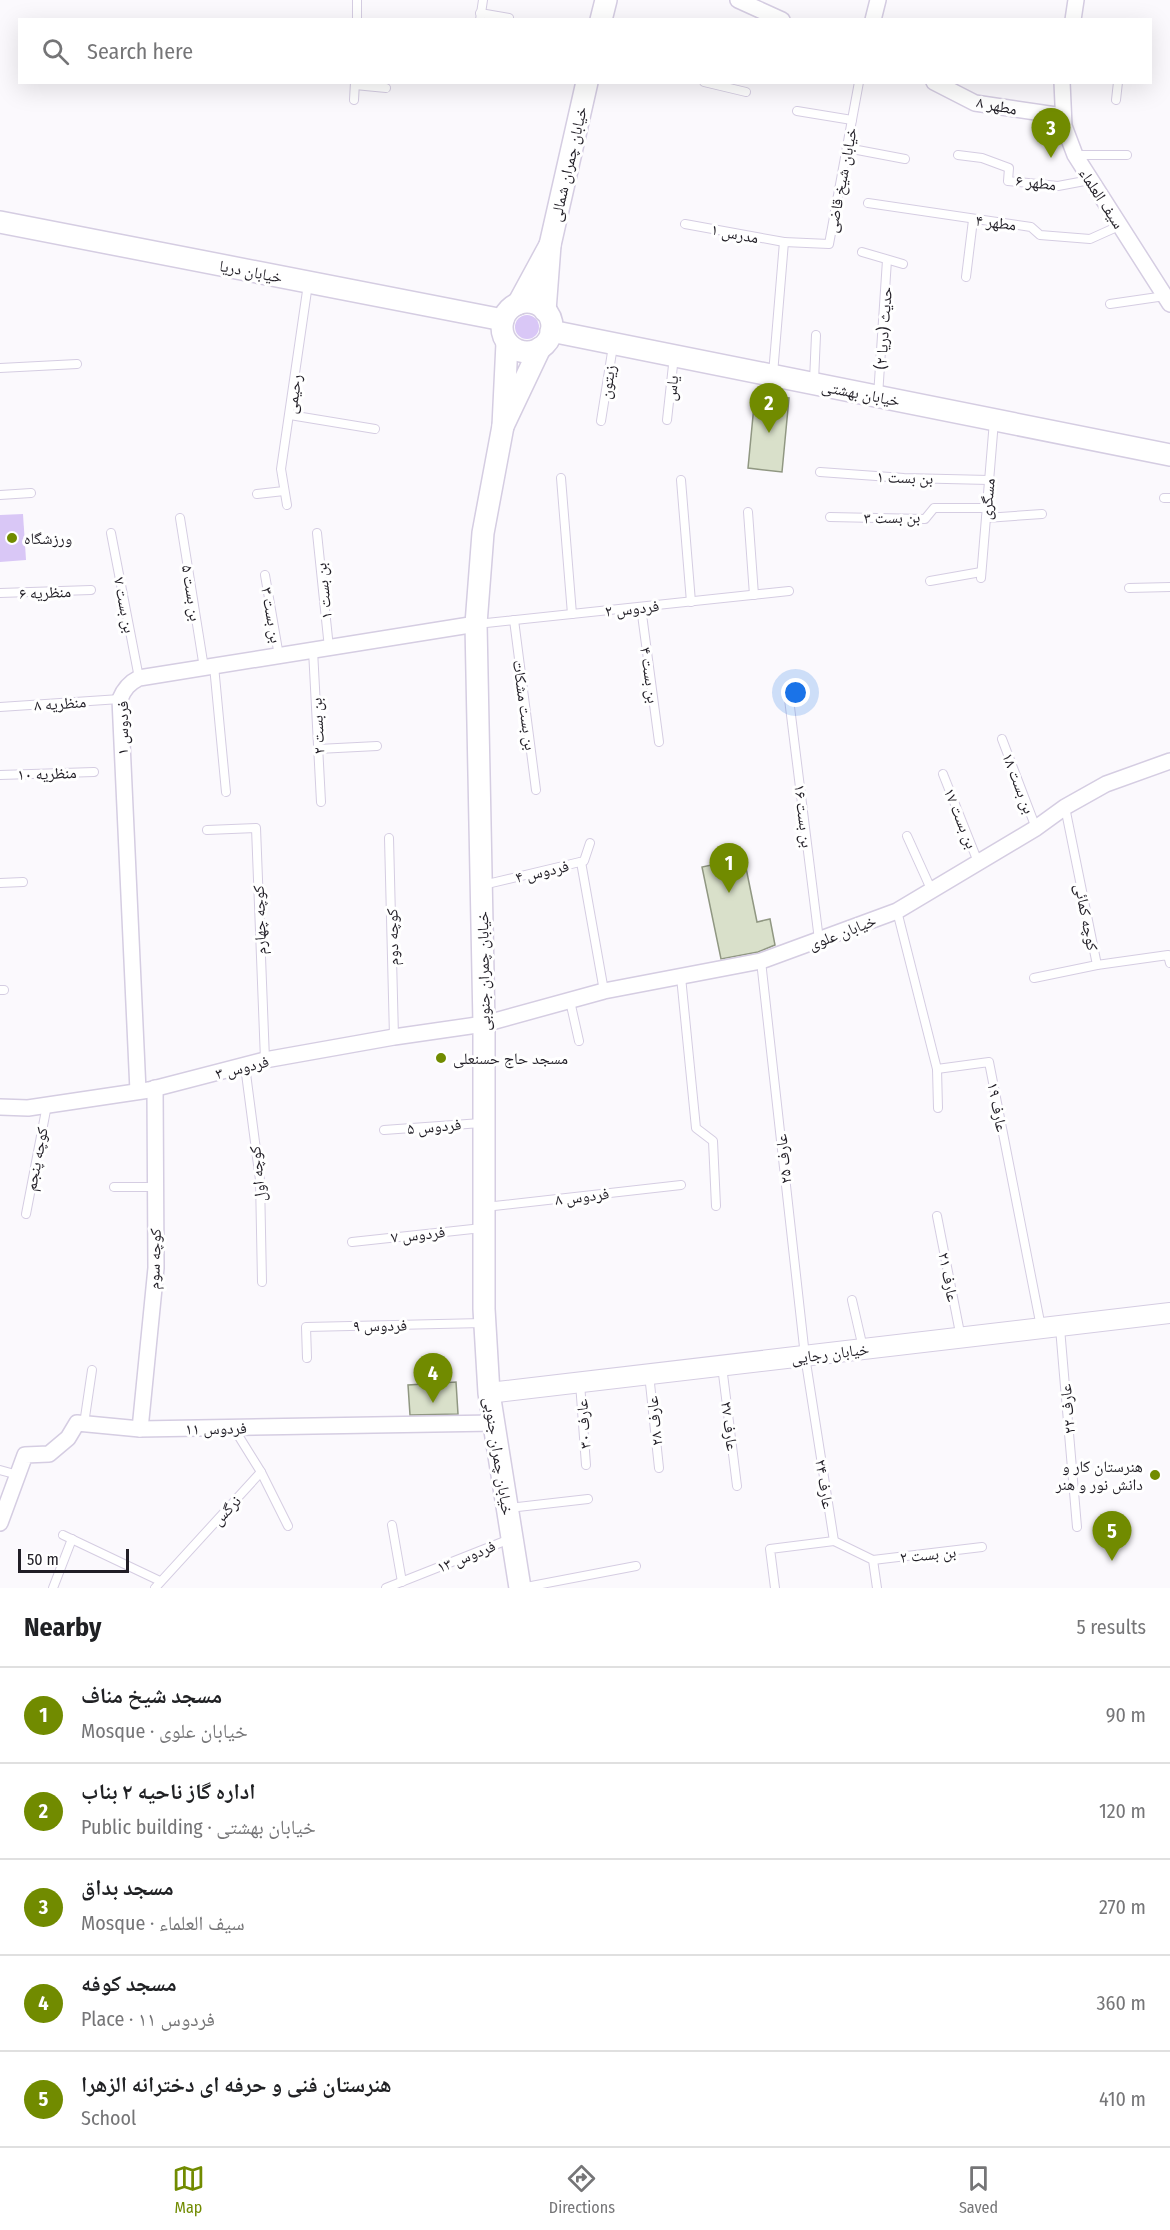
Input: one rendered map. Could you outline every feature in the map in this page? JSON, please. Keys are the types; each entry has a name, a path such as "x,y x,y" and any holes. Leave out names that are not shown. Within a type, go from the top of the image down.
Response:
{"main road":[{"path":"602,18 606,0"},
{"name":"خیابان چمران شمالی","path":"545,311 550,245 587,84"},
{"name":"خیابان دریا","path":"0,222 503,320"},
{"name":"خیابان چمران شمالی","path":"518,304 550,245"},
{"path":"533,303 545,311 551,324 546,340 534,351 520,351 507,343 501,328 506,313 518,304 533,303"},
{"name":"خیابان بهشتی","path":"546,340 613,344 1170,455"},
{"name":"خیابان چمران جنوبی","path":"503,426 546,340"},
{"name":"خیابان چمران جنوبی","path":"507,343 503,426 483,533 476,624 484,1024 484,1323 489,1393 520,1588"}],"street":[{"path":"738,0 778,18"},
{"path":"874,18 878,0"},
{"path":"1073,18 1076,0"},
{"name":"مطهر ۸","path":"938,84 975,103 1063,116"},
{"name":"سیف العلماء","path":"1062,84 1063,116 1067,137 1075,155 1119,226 1168,298"},
{"name":"فردوس ۱","path":"138,1091 120,699 123,690 139,678 476,624"},
{"name":"خیابان علوی","path":"484,1024 604,991 762,962 820,941 897,911 1106,784 1170,761"},
{"name":"فردوس ۳","path":"0,1107 28,1108 138,1091 265,1060 484,1024"},
{"name":"کوچه سوم","path":"140,1429 156,1268 155,1088"},
{"name":"خیابان رجایی","path":"489,1393 1170,1313"},
{"path":"0,1523 25,1455 49,1454 68,1438 76,1423 84,1424"},
{"name":"فردوس ۱۱","path":"84,1424 140,1429 494,1423"}],"lane":[{"path":"357,0 357,18"},
{"path":"483,0 480,16 509,18"},
{"path":"354,100 355,84 387,88"},
{"path":"712,84 746,92"},
{"name":"خیابان شیخ قاضی","path":"784,242 829,244 859,84"},
{"path":"1116,100 1118,84"},
{"path":"796,111 852,120"},
{"path":"847,148 905,159"},
{"name":"مطهر ۶","path":"958,155 982,158 1009,168 1008,181 1058,186 1090,180"},
{"path":"1075,155 1127,155"},
{"name":"مطهر ۴","path":"868,203 973,220 1031,226 1040,235 1090,239 1119,226"},
{"path":"966,277 973,220"},
{"name":"مدرس ۱","path":"685,224 784,242"},
{"path":"773,376 784,242"},
{"path":"862,252 903,264"},
{"name":"حدیث (دریا ۲)","path":"878,397 887,260"},
{"name":"رحیمی","path":"287,505 281,469 308,282"},
{"path":"1110,304 1168,298"},
{"path":"814,384 816,335"},
{"name":"زیتون","path":"601,421 613,344"},
{"name":"یاس","path":"667,420 674,356"},
{"path":"0,368 77,364"},
{"path":"290,415 375,429"},
{"name":"مسگری","path":"930,581 981,575 994,420"},
{"name":"بن بست ۱","path":"820,472 989,480"},
{"path":"561,478 572,614"},
{"path":"681,480 691,602"},
{"path":"257,494 284,491"},
{"path":"0,495 32,493"},
{"name":"بن بست ۳","path":"830,517 925,519 934,508 987,508"},
{"path":"748,512 754,595"},
{"path":"986,518 1042,514"},
{"name":"بن بست ۵","path":"180,518 209,667"},
{"name":"بن بست ۷","path":"111,533 139,678"},
{"name":"بن بست ۱","path":"317,533 330,648"},
{"name":"بن بست ۳","path":"265,575 279,656"},
{"path":"1129,588 1170,587"},
{"name":"منظریه ۶","path":"0,593 91,590"},
{"name":"فردوس ۲","path":"476,624 789,591"},
{"name":"بن بست ۴","path":"641,607 659,742"},
{"name":"بن بست مشکات","path":"514,620 537,790"},
{"name":"بن بست ۲","path":"313,650 321,802"},
{"path":"209,667 226,792"},
{"name":"بن بست ۱۶","path":"788,691 820,941"},
{"name":"منظریه ۸","path":"0,707 120,699"},
{"name":"بن بست ۱۸","path":"1002,739 1036,828"},
{"path":"318,748 377,746"},
{"name":"منظریه ۱۰","path":"0,775 94,772"},
{"name":"بن بست ۱۷","path":"943,774 978,862"},
{"name":"کوچه کمائی","path":"1034,978 1096,965 1065,807"},
{"name":"کوچه چهارم","path":"207,830 256,828 265,1060"},
{"path":"907,836 931,889"},
{"name":"کوچه دوم","path":"389,838 394,1037"},
{"name":"فردوس ۴","path":"482,886 584,861 590,843"},
{"path":"581,862 604,991"},
{"path":"0,883 23,882"},
{"path":"897,911 938,1069 938,1108"},
{"path":"1096,965 1168,955 1170,963"},
{"name":"عارف ۲۵","path":"762,962 805,1356"},
{"path":"681,977 696,1128 713,1141 716,1206"},
{"path":"570,1001 579,1041"},
{"name":"عارف ۱۹","path":"938,1069 989,1062 1051,1327"},
{"name":"کوچه اول","path":"245,1066 260,1180 262,1282"},
{"name":"کوچه پنجم","path":"26,1214 47,1105"},
{"name":"فردوس ۵","path":"384,1131 484,1122"},
{"name":"فردوس ۸","path":"483,1217 681,1185"},
{"path":"114,1187 156,1187"},
{"name":"عارف ۲۱","path":"937,1216 961,1338"},
{"name":"فردوس ۷","path":"352,1242 483,1217"},
{"path":"852,1300 863,1349"},
{"name":"فردوس ۹","path":"307,1358 306,1327 484,1323"},
{"name":"عارف ۲۲","path":"1051,1327 1077,1527"},
{"name":"عارف ۲۴","path":"805,1356 834,1541"},
{"name":"عارف ۲۷","path":"722,1366 737,1486"},
{"path":"84,1424 92,1370"},
{"name":"عارف ۲۸","path":"649,1374 659,1468"},
{"name":"عارف ۳۰","path":"580,1382 586,1465"},
{"path":"233,1427 261,1472 288,1526"},
{"path":"0,1470 18,1475"},
{"name":"نرگس","path":"157,1585 261,1472"},
{"path":"507,1508 588,1498"},
{"path":"392,1525 402,1582"},
{"path":"63,1535 157,1585"},
{"name":"فردوس ۱۳","path":"387,1588 512,1538"},
{"path":"53,1588 72,1539"},
{"path":"776,1588 770,1549 834,1541 873,1560 877,1588"},
{"name":"بن بست ۲","path":"873,1560 982,1547"},
{"path":"520,1588 636,1566"}],"shaded area":[{"path":"527,315 535,319 539,327 535,335 527,339 519,335 515,327 519,319"},
{"name":"ورزشگاه","path":"23,514 26,560 0,562 0,515"}],"building":[{"path":"755,395 789,398 782,472 748,468"},
{"path":"744,858 757,922 770,919 775,945 758,952 721,959 702,867"},
{"path":"456,1382 458,1414 410,1415 408,1385"}],"place":[{"name":"مسجد بداق","path":"1051,158"},
{"name":"اداره گاز ناحیه ۲ بناب","path":"769,433"},
{"name":"ورزشگاه","path":"12,538"},
{"name":"مسجد شیخ مناف","path":"729,893"},
{"name":"مسجد حاج حسنعلی","path":"441,1058"},
{"name":"مسجد کوفه","path":"433,1403"},
{"name":"هنرستان کار و دانش نور و هنر","path":"1155,1475"},
{"name":"هنرستان فنی و حرفه ای دخترانه الزهرا","path":"1112,1561"}]}
